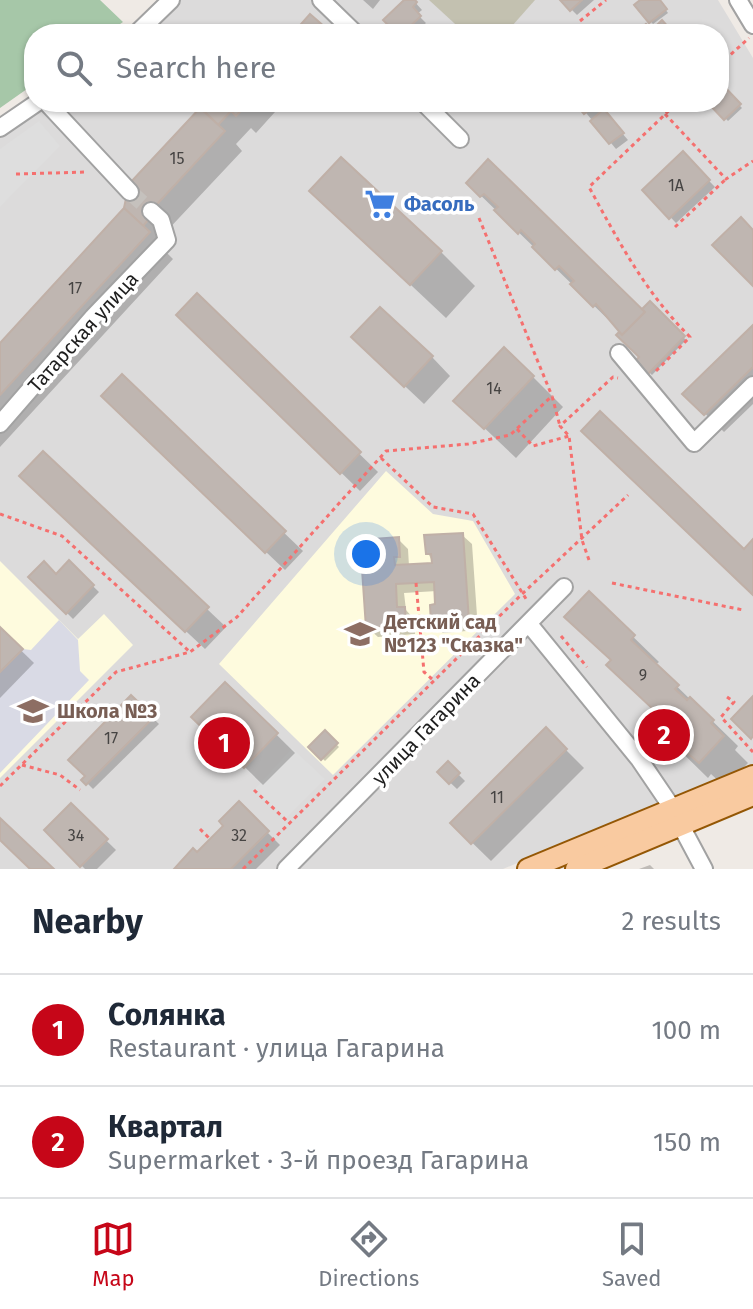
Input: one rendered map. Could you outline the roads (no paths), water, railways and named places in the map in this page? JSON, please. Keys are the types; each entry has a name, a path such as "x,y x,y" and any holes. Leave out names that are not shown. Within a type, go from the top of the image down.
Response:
{"main road":[{"path":"576,869 598,865 677,816 753,776"},
{"path":"528,869 677,816 753,795"}],"street":[{"path":"146,24 171,0"},
{"path":"321,0 346,24"},
{"path":"738,0 753,25"},
{"path":"0,128 24,112"},
{"path":"55,112 130,192"},
{"path":"433,112 460,139"},
{"name":"Татарская улица","path":"0,424 93,317 167,240 161,220 151,211"},
{"path":"619,353 694,443 753,385"},
{"name":"улица Гагарина","path":"286,869 564,587"},
{"path":"529,624 639,759 677,816 704,869"}],"tunnel":[{"path":"130,192 151,211"}],"place":[{"name":"Фасоль","path":"380,204"},
{"name":"Детский сад №123 \"Сказка\"","path":"360,634"},
{"name":"Школа №3","path":"33,711"},
{"name":"Квартал","path":"664,735"},
{"name":"Солянка","path":"224,743"}]}
